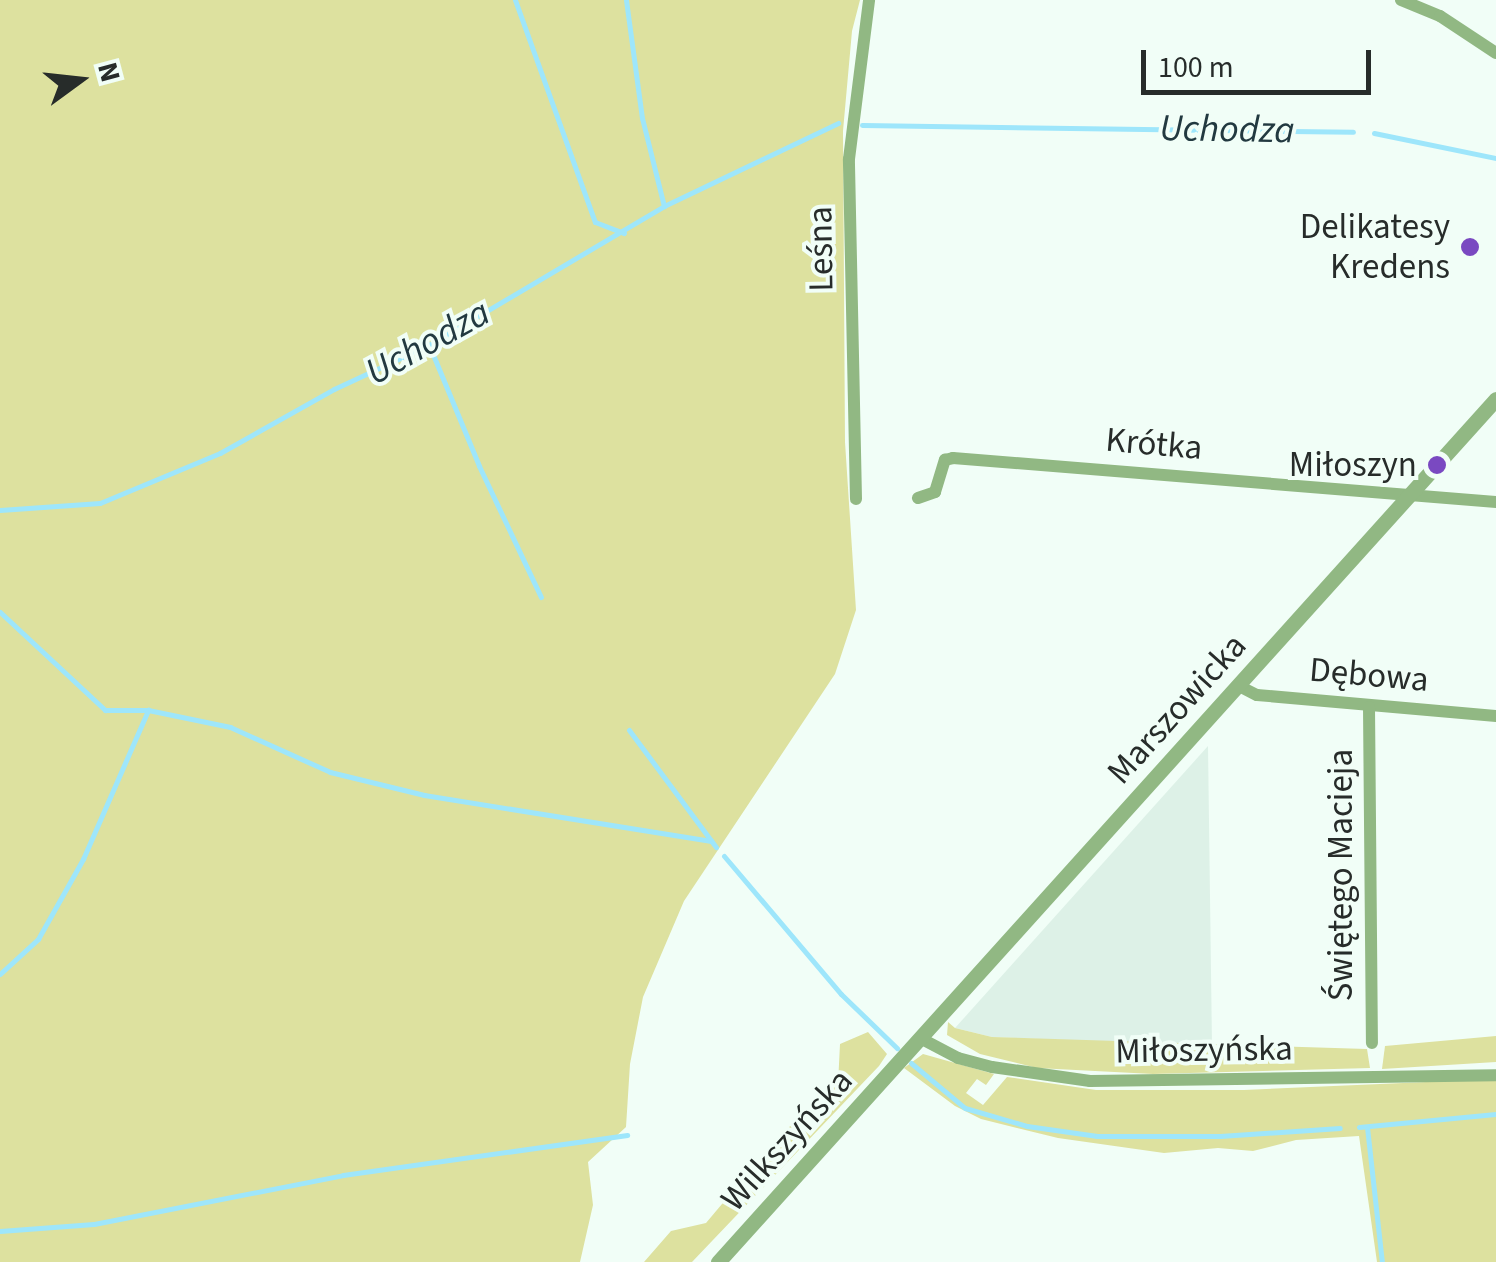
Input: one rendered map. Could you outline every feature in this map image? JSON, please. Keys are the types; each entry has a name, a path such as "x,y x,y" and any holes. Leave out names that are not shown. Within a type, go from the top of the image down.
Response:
{"street":[{"name":"Leśna","path":"856,499 849,159 870,0"},
{"path":"1401,0 1440,16 1496,53"},
{"name":"Marszowicka","path":"901,1059 1496,399"},
{"name":"Krótka","path":"918,498 934,492 945,460 954,458 1411,494"},
{"path":"1411,494 1496,502"},
{"name":"Dębowa","path":"1239,686 1257,695 1496,716"},
{"name":"Świętego Macieja","path":"1369,707 1372,1043"},
{"name":"Miłoszyńska","path":"920,1038 958,1058 992,1067 1090,1082 1496,1075"},
{"name":"Wilkszyńska","path":"718,1262 901,1059"}],"shaded area":[{"path":"1208,746 1212,1046 992,1037 955,1028"}],"green space":[{"path":"0,0 860,0 852,31 843,131 845,442 856,610 835,674 684,901 643,997 630,1064 626,1127 588,1162 593,1205 580,1262 0,1262"},
{"path":"948,1022 955,1028 992,1037 1367,1049 1370,1068 1153,1074 1037,1068 980,1054 947,1035"},
{"path":"868,1032 887,1054 879,1066 692,1262 644,1262 671,1231 706,1223 779,1136 838,1084 840,1044"},
{"path":"1496,1036 1496,1062 1382,1069 1385,1046"},
{"path":"923,1054 994,1074 986,1085 977,1079 966,1093 983,1105 1007,1077 1096,1090 1244,1090 1496,1079 1496,1262 1377,1262 1359,1136 1296,1140 1253,1151 1218,1148 1164,1153 1058,1138 981,1119 955,1106 904,1068"}],"waterway":[{"path":"515,0 595,222 624,233"},
{"path":"626,0 642,118 664,206"},
{"name":"Uchodza","path":"0,510 100,503 220,453 334,389 429,345 664,206 838,123"},
{"name":"Uchodza","path":"862,125 1353,132"},
{"name":"Uchodza","path":"1374,133 1496,158"},
{"path":"429,345 479,466 541,597"},
{"path":"0,612 105,710 148,710 230,727 330,772 424,795 711,841"},
{"path":"0,974 38,939 83,859 148,710"},
{"path":"629,730 716,847"},
{"path":"724,856 841,994 897,1048"},
{"path":"911,1063 965,1108 1027,1126 1097,1136 1220,1136 1340,1128"},
{"path":"1359,1127 1496,1114"},
{"path":"1367,1127 1382,1262"},
{"path":"0,1231 94,1224 343,1175 627,1135"}],"place":[{"name":"Delikatesy Kredens","path":"1470,247"},
{"name":"Miłoszyn","path":"1437,465"}]}
